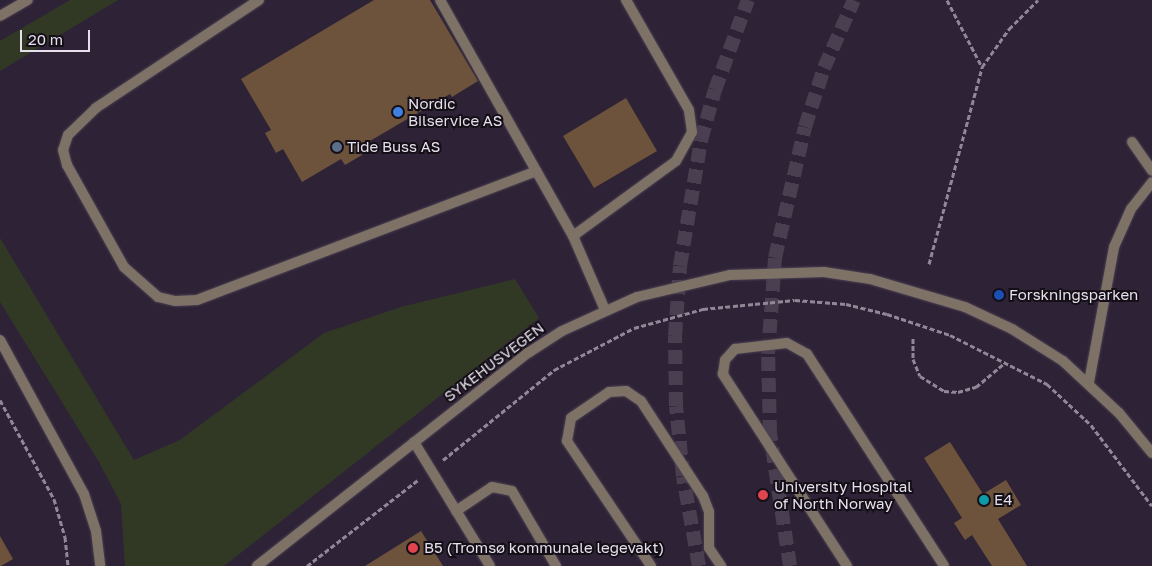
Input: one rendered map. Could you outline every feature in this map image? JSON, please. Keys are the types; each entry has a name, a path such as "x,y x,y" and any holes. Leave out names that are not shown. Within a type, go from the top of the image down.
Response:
{"street":[{"path":"0,16 12,4 28,0"},
{"path":"259,0 96,108 68,135 63,150 67,164 119,258 141,284 158,298 176,302 197,300 536,171"},
{"path":"440,0 573,236 605,310"},
{"path":"573,236 676,161 692,132 689,110 626,0"},
{"path":"1132,142 1152,171"},
{"path":"1089,382 1114,247 1131,209 1152,182"},
{"name":"SYKEHUSVEGEN","path":"257,566 528,353 605,310 682,284 730,275 797,271 870,278 965,306 1004,325 1063,361 1089,382 1119,413 1152,453"},
{"path":"0,340 84,494 96,532 100,566"},
{"path":"847,566 723,374 725,360 735,349 787,343 808,354 944,566"},
{"path":"650,566 567,441 571,418 609,392 626,391 638,398 703,496 709,512 708,548 721,566"},
{"path":"414,442 490,566"},
{"path":"456,511 492,487 512,491 556,566"}],"path":[{"path":"947,0 982,67"},
{"path":"929,264 982,67 1009,30 1038,0"},
{"path":"913,338 912,360 920,376 944,391 958,392 976,387 1006,362"},
{"path":"0,400 54,499 66,537 68,566"},
{"path":"307,566 419,480"}],"green space":[{"path":"70,0 118,0 0,71 0,41"},
{"path":"0,238 134,460 180,440 324,333 401,307 515,279 539,318 224,566 125,566 121,504 99,462 0,302"}],"building":[{"path":"374,0 430,0 478,81 452,97 450,94 358,148 362,155 345,165 341,159 302,182 283,149 276,153 265,133 271,130 241,79"},
{"path":"626,98 657,151 594,188 563,136"},
{"name":"E4","path":"950,442 983,494 1006,480 1021,505 998,519 1027,566 992,566 972,535 965,540 954,523 962,518 924,458"},
{"name":"B5 (Tromsø kommunale legevakt)","path":"421,531 443,566 365,566"},
{"path":"0,536 13,559 1,566 0,566"}],"tunnel":[{"path":"699,566 683,476 676,406 675,336 680,266 701,140 715,90 748,0"},
{"path":"790,566 770,434 768,354 775,258 805,127 824,68 854,0"}],"place":[{"name":"Nordic Bilservice AS","path":"398,112"},
{"name":"Tide Buss AS","path":"337,147"},
{"name":"Forskningsparken","path":"999,295"},
{"name":"University Hospital of North Norway","path":"763,495"},
{"name":"E4","path":"984,500"},
{"name":"B5 (Tromsø kommunale legevakt)","path":"413,548"}]}
